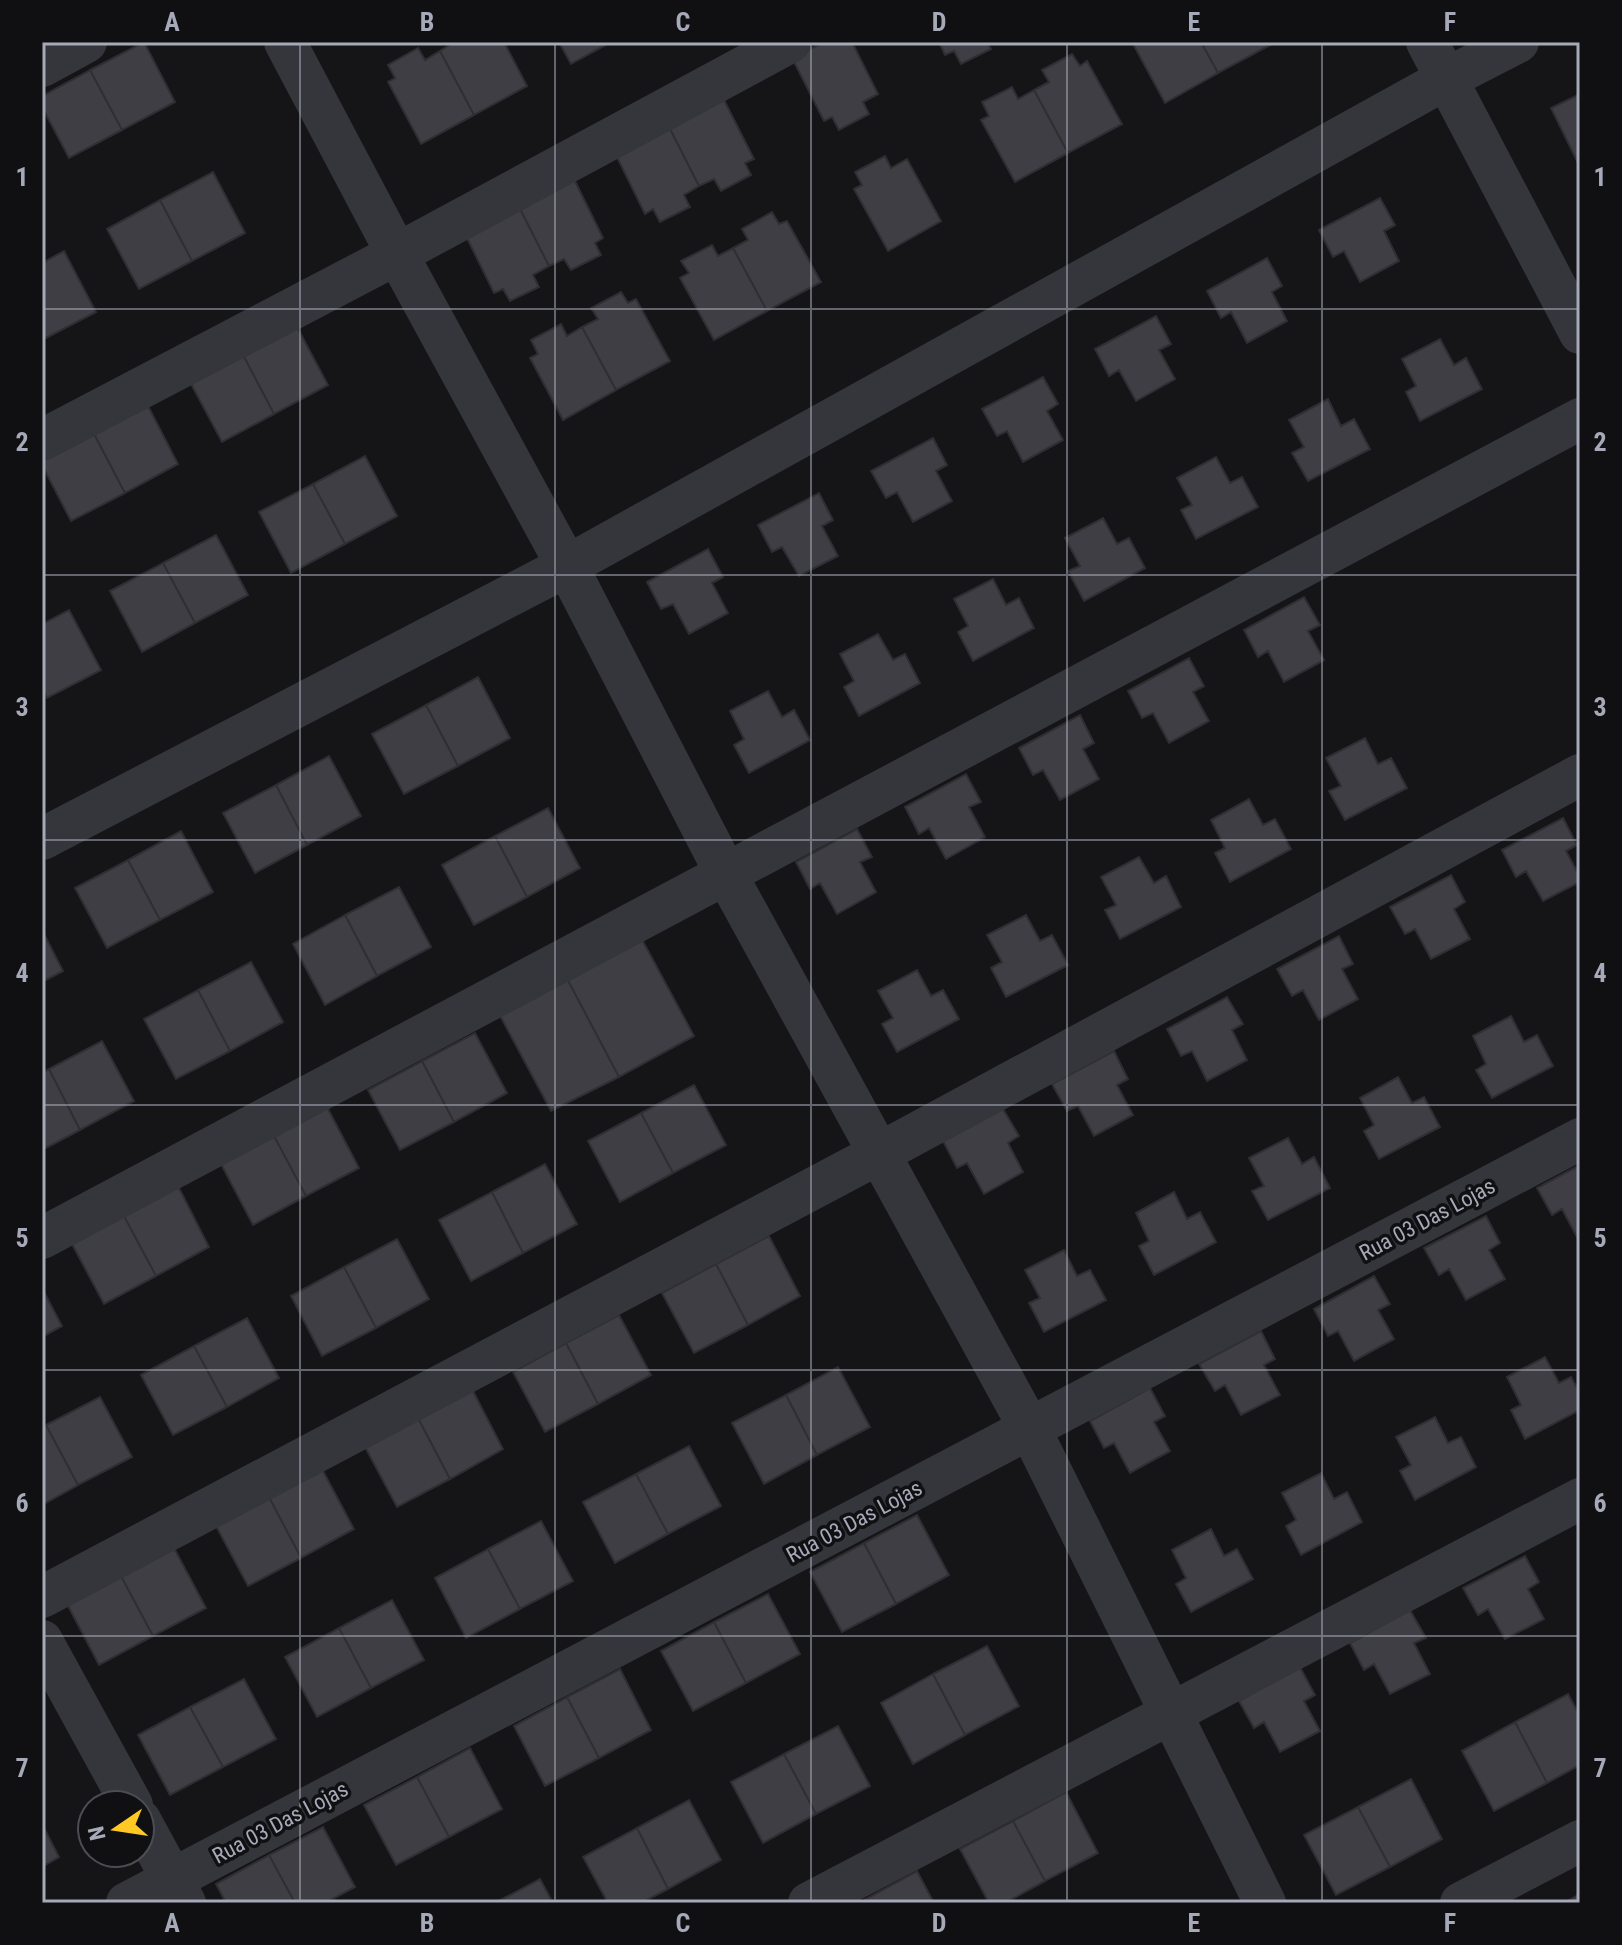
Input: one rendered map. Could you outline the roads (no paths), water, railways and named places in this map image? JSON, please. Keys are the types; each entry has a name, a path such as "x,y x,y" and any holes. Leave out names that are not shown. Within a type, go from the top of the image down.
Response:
{"street":[{"path":"42,66 86,42"},
{"path":"285,42 567,566 726,874 1030,1429 1265,1903"},
{"path":"42,440 397,254 790,42"},
{"path":"1427,42 1580,333"},
{"path":"42,839 567,566 1518,42"},
{"path":"42,1238 1580,419"},
{"path":"42,1597 880,1153 1580,775"},
{"name":"Rua 03 Das Lojas","path":"127,1903 178,1891 1030,1429 1580,1139"},
{"path":"809,1903 1580,1499"},
{"path":"42,1641 123,1789"},
{"path":"1461,1903 1580,1841"},
{"path":"156,1850 178,1891"}]}
